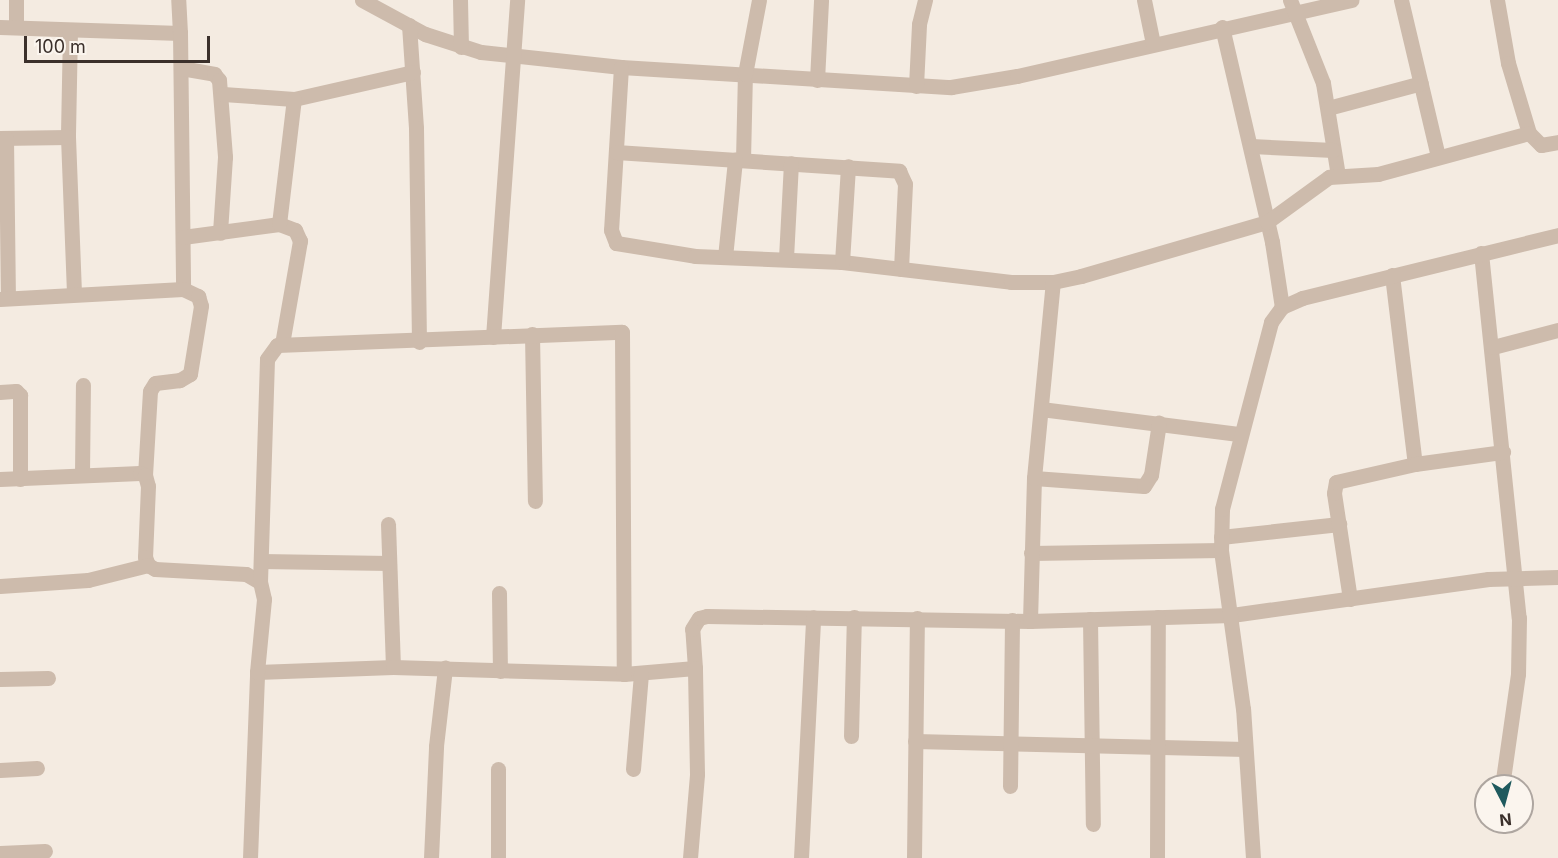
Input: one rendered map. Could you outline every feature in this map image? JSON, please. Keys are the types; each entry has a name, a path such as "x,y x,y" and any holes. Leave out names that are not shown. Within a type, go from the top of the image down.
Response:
{"street":[{"path":"16,0 16,27"},
{"path":"178,0 181,68 183,289"},
{"path":"362,0 409,25 461,47 513,56 621,67 951,87 1017,76 1152,44 1222,27 1291,6 1351,0"},
{"path":"460,0 461,47"},
{"path":"493,337 517,0"},
{"path":"725,257 739,160 745,74 759,0"},
{"path":"817,80 821,0"},
{"path":"916,86 919,24 925,0"},
{"path":"1144,0 1152,44"},
{"path":"1401,0 1438,156"},
{"path":"1497,0 1508,63 1529,133 1541,145 1558,142"},
{"path":"1291,6 1316,63 1328,108 1338,176"},
{"path":"409,25 413,72 418,342"},
{"path":"0,27 180,33"},
{"path":"1222,27 1251,146 1282,307"},
{"path":"70,30 68,137 74,294"},
{"path":"621,67 611,230 616,243 725,257 842,262 1011,282 1053,282 1267,222 1315,184 1338,176 1371,176 1529,133"},
{"path":"181,68 214,74 222,94 225,171 220,233"},
{"path":"222,94 294,99 413,72"},
{"path":"1328,108 1421,83"},
{"path":"279,224 294,99"},
{"path":"68,137 3,138 4,298 183,289 200,300 192,368 186,378 152,387 145,475 148,565"},
{"path":"1251,146 1334,150"},
{"path":"616,152 894,170 904,176 902,269"},
{"path":"786,258 791,163"},
{"path":"842,262 848,166"},
{"path":"183,237 279,224 295,230 300,241 282,344"},
{"path":"1253,858 1232,615 1221,543 1222,509 1271,322 1282,307 1392,275 1558,235"},
{"path":"1481,253 1493,347 1516,578 1518,674 1504,774"},
{"path":"1392,275 1415,464"},
{"path":"1030,621 1034,478 1053,282"},
{"path":"250,858 257,672 264,599 260,582 267,359 270,350 282,344 418,342 616,330 624,339 624,674"},
{"path":"1493,347 1558,330"},
{"path":"532,334 535,501"},
{"path":"82,475 83,385"},
{"path":"0,392 16,391 20,395 20,479"},
{"path":"1041,409 1240,434"},
{"path":"1034,478 1144,486 1151,475 1159,423"},
{"path":"1350,599 1339,524 1336,482 1415,464 1503,452"},
{"path":"0,479 132,472 145,475"},
{"path":"388,524 393,667"},
{"path":"1031,554 1221,543 1339,524"},
{"path":"261,561 390,563"},
{"path":"0,586 88,580 148,565 155,569 246,574 260,582"},
{"path":"690,858 697,774 692,630 699,618 854,617 1030,621 1232,615 1516,578 1558,577"},
{"path":"499,593 500,671"},
{"path":"801,858 813,617"},
{"path":"851,736 854,617"},
{"path":"914,858 917,618"},
{"path":"1157,858 1158,618"},
{"path":"1090,619 1093,824"},
{"path":"1010,786 1012,620"},
{"path":"257,672 393,667 624,674 695,668"},
{"path":"431,858 436,746 446,668"},
{"path":"633,769 641,673"},
{"path":"0,679 48,678"},
{"path":"915,741 1245,749"},
{"path":"0,770 37,768"},
{"path":"498,769 498,858"},
{"path":"0,853 45,851"}]}
